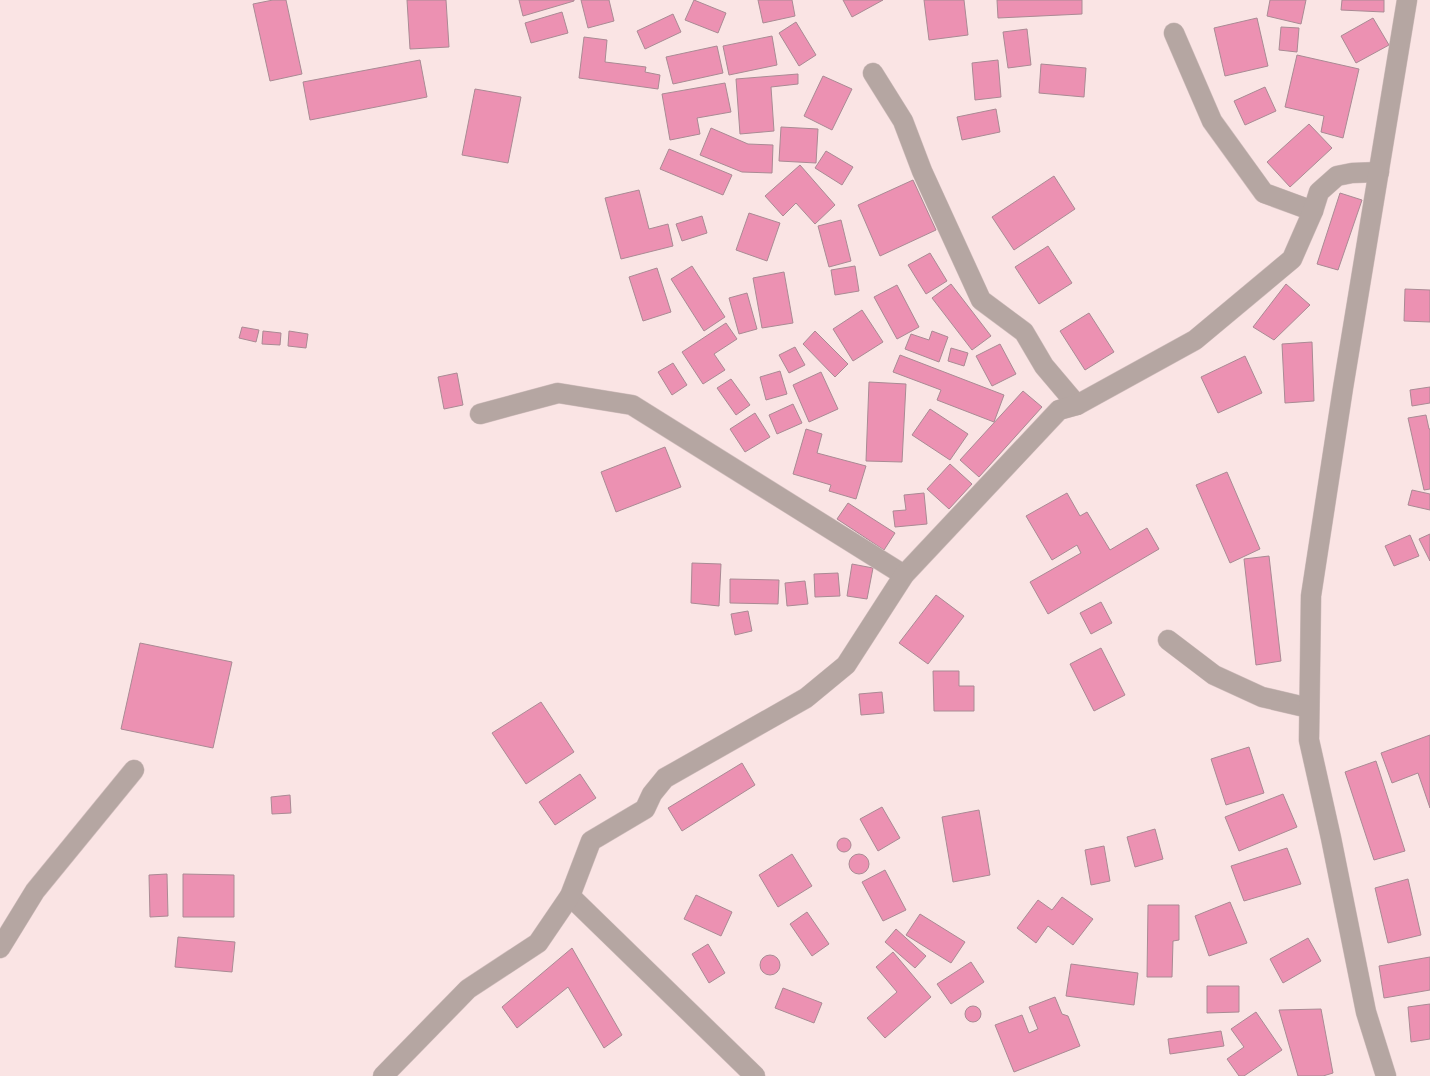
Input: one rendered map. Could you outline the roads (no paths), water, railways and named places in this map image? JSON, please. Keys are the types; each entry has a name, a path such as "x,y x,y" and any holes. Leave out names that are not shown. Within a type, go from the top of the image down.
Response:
{"street":[{"path":"1386,1076 1366,1012 1331,838 1309,740 1311,596 1343,388 1407,0"},
{"path":"1174,33 1212,121 1264,194 1313,211"},
{"path":"873,73 903,121 922,171 981,300 1024,332 1044,366 1078,405"},
{"path":"383,1076 468,989 538,943 570,896 591,841 645,809 652,794 665,778 806,698 846,665 904,575 1059,410 1078,405 1195,340 1292,259 1313,211 1319,192 1337,176 1352,173 1379,172"},
{"path":"480,414 558,393 632,405 904,575"},
{"path":"1168,640 1214,676 1262,697 1309,708"},
{"path":"0,948 35,891 134,770"},
{"path":"570,896 755,1076"}]}
